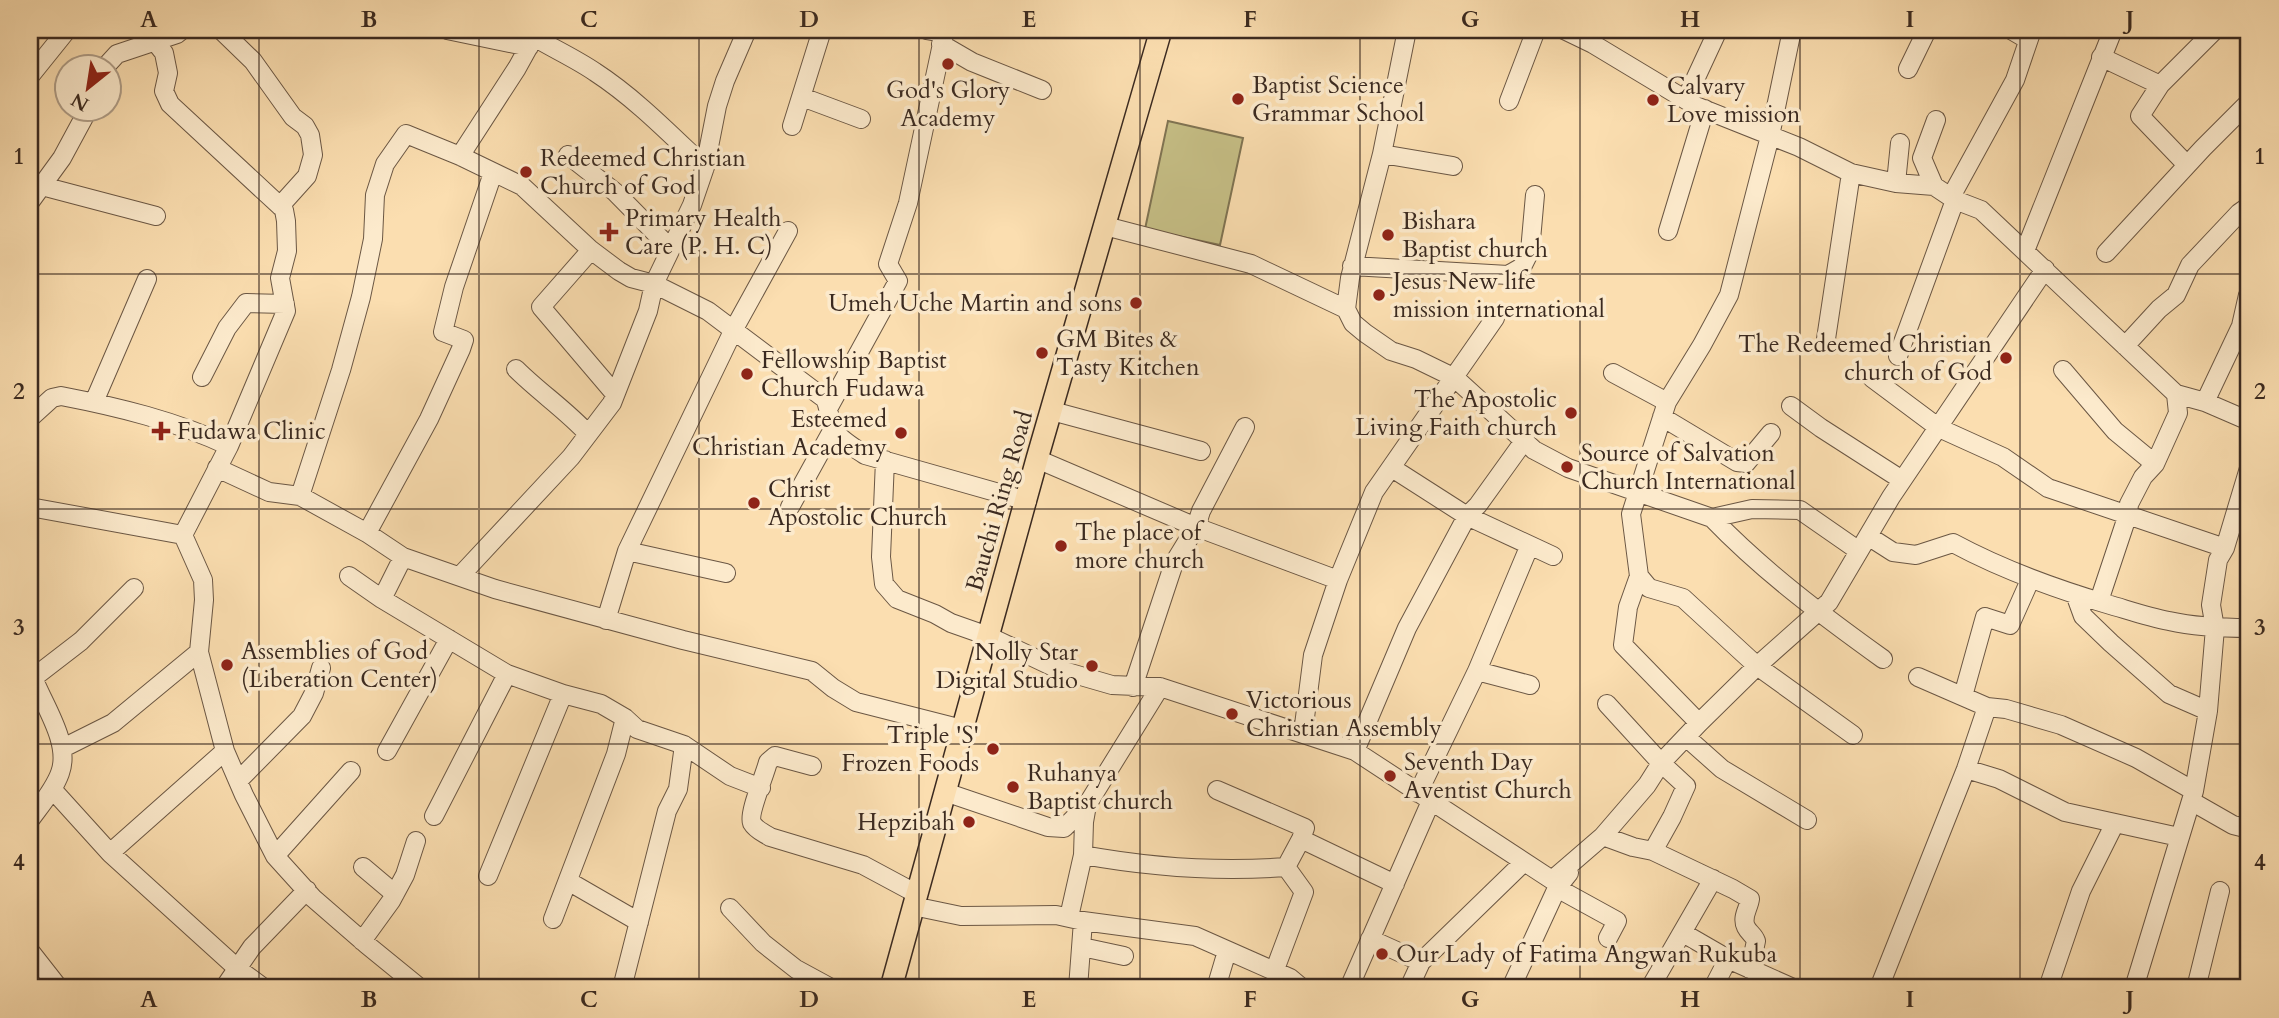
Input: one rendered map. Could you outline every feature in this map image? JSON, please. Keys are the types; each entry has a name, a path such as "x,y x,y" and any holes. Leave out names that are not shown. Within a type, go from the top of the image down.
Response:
{"main road":[{"name":"Bauchi Ring Road","path":"891,988 1037,459 1161,30"}],"street":[{"path":"30,76 67,30"},
{"path":"121,52 150,36 177,34 182,30"},
{"path":"221,30 253,61 293,117 305,126 310,135 313,155 307,176 280,206"},
{"path":"447,30 534,38 594,71 617,88 705,167"},
{"path":"460,576 571,457 612,404 648,312 654,284 692,205 705,167 724,81 747,30"},
{"path":"792,126 822,30"},
{"path":"1407,30 1382,154 1352,266 1346,309 1353,323 1391,351 1416,359 1455,378 1534,450 1568,468 1712,518 1732,539 1818,612 1883,659"},
{"path":"1510,100 1536,30"},
{"path":"1564,30 1705,109 1851,173 1896,183 1934,186 1981,211 2176,394 2205,402 2249,421"},
{"path":"1686,99 1718,30"},
{"path":"1699,723 1623,645 1628,607 1639,576 1631,514 1664,409 1729,295 1770,136 1792,30"},
{"path":"1908,69 1927,30"},
{"path":"1898,356 1954,198 2015,80 2030,35 2011,30"},
{"path":"2025,251 2113,30"},
{"path":"2187,165 2140,116 2160,85 2215,30"},
{"path":"829,407 898,281 888,264 908,203 939,34 972,62 1042,89"},
{"path":"150,36 164,52 168,73 164,91 170,104 284,210 288,251 280,278 286,311 229,446 183,535"},
{"path":"460,156 534,38"},
{"path":"2101,57 2160,85"},
{"path":"802,97 861,119"},
{"path":"2106,253 2249,102"},
{"path":"1668,231 1705,109"},
{"path":"1934,186 1922,158 1936,120"},
{"path":"30,202 62,158 81,122"},
{"path":"300,496 341,370 361,297 373,239 375,195 385,164 406,134 522,186 591,250 631,278 654,284 708,311 734,329 825,399 833,429 866,455 1027,501"},
{"path":"1896,183 1900,144"},
{"path":"1382,154 1453,166"},
{"path":"568,155 615,192 671,249"},
{"path":"367,533 429,419 461,349 464,340 443,332 454,287 493,173"},
{"path":"1826,339 1851,173"},
{"path":"42,186 156,216"},
{"path":"1352,266 1508,275 1522,267 1530,251 1535,195"},
{"path":"2125,346 2158,309 2176,295 2190,265 2239,213 2249,206"},
{"path":"1105,226 1251,264 1346,309"},
{"path":"606,620 627,551 734,329 788,231"},
{"path":"591,250 541,307 615,394"},
{"path":"1511,988 1558,888 1587,852 1647,785 1661,763 1699,723 1829,601 1902,481 2045,269"},
{"path":"94,402 147,279"},
{"path":"2205,402 2241,326 2248,295"},
{"path":"202,377 226,328 246,303 285,304"},
{"path":"1303,733 1313,655 1338,580 1374,492 1495,318"},
{"path":"516,369 588,434"},
{"path":"2063,370 2115,431 2155,464"},
{"path":"1613,373 1737,462 1746,463 1771,433"},
{"path":"1872,378 1939,428 2003,457 2048,488 2225,548"},
{"path":"2099,601 2129,504 2143,477 2155,464 2178,413 2176,394"},
{"path":"30,418 51,398 61,396 138,413 206,435 229,446"},
{"path":"1791,405 1902,481"},
{"path":"1052,411 1201,451"},
{"path":"1133,687 1174,563 1196,527 1201,511 1245,427"},
{"path":"790,507 833,429"},
{"path":"1356,751 1407,628 1467,516 1524,442"},
{"path":"1037,459 1196,527 1338,580"},
{"path":"885,460 881,557 884,584 897,599 988,636 1060,670 1112,685 1160,687 1356,751 1552,880 1587,852"},
{"path":"217,468 269,492 300,496 367,533 403,557 495,589 606,620 812,671 856,702 962,729"},
{"path":"1392,468 1467,516 1553,556"},
{"path":"2134,988 2192,796 2208,711 2215,628 2211,604 2218,560 2225,548 2249,468"},
{"path":"30,507 183,535"},
{"path":"1712,518 1752,509 1800,510 1863,543 1893,552 1916,555 1953,543 2030,580 2170,622 2215,628 2249,628"},
{"path":"183,535 203,580 204,600 199,652 225,751 275,856 362,941 420,988"},
{"path":"1349,988 1395,884 1425,797 1529,547"},
{"path":"627,551 726,573"},
{"path":"382,599 403,557"},
{"path":"349,576 382,599 507,674 601,704 625,718 637,729 684,745 730,776 761,788"},
{"path":"1639,576 1649,588 1683,598 1757,666 1853,735"},
{"path":"1963,696 1985,617 2010,625 2030,580"},
{"path":"30,820 60,776 63,748 33,684 134,588"},
{"path":"2075,594 2083,616 2110,643 2169,694 2208,711"},
{"path":"387,751 449,639"},
{"path":"63,748 113,723 199,652"},
{"path":"238,781 302,716 314,693 321,668"},
{"path":"1477,671 1530,685"},
{"path":"434,816 507,674"},
{"path":"1918,677 1987,707 2006,709 2061,725 2136,758 2233,825 2249,829"},
{"path":"945,792 1048,827 1064,828 1087,805 1160,687"},
{"path":"488,876 563,694"},
{"path":"1607,704 1686,786 1653,851"},
{"path":"1879,988 1966,769 1987,707"},
{"path":"552,919 616,754 625,718"},
{"path":"1686,737 1722,769 1808,820"},
{"path":"622,988 667,811 678,789 684,745"},
{"path":"110,853 225,751"},
{"path":"812,766 775,756 768,762 751,812 751,821 757,829 770,837 863,865 915,900 961,916 1056,915 1195,936 1290,978 1302,988"},
{"path":"1966,769 1998,779 2065,812 2179,837"},
{"path":"275,856 351,771"},
{"path":"52,789 110,853 237,969 264,988"},
{"path":"1217,790 1305,828 1286,867"},
{"path":"1078,988 1082,947 1076,919 1087,805"},
{"path":"2048,988 2081,891 2115,823"},
{"path":"1603,836 1653,851 1751,900 1744,914 1745,925 1756,937 1750,969"},
{"path":"1301,839 1395,884"},
{"path":"362,941 395,894 405,875 416,841"},
{"path":"1083,855 1120,862 1247,870 1286,867"},
{"path":"1409,988 1421,962 1524,862"},
{"path":"363,867 395,894"},
{"path":"1274,972 1304,892 1286,867"},
{"path":"1650,988 1713,879"},
{"path":"568,881 639,922"},
{"path":"1558,888 1616,921 1608,938"},
{"path":"224,988 252,947 307,890"},
{"path":"2196,988 2220,891"},
{"path":"730,908 763,943 796,969 831,988"},
{"path":"1683,933 1728,959 1793,988"},
{"path":"1370,939 1421,962"},
{"path":"1082,947 1124,956"},
{"path":"1216,988 1227,950"},
{"path":"30,951 58,988"},
{"path":"1713,988 1728,959"}],"shaded area":[{"path":"1168,121 1243,138 1220,245 1145,229"}],"place":[{"name":"God's Glory Academy","path":"948,64"},
{"name":"Baptist Science Grammar School","path":"1238,99"},
{"name":"Calvary Love mission","path":"1653,100"},
{"name":"Redeemed Christian Church of God","path":"526,172"},
{"name":"Primary Health Care (P. H. C)","path":"609,232"},
{"name":"Bishara Baptist church","path":"1388,235"},
{"name":"Jesus New life mission international","path":"1379,295"},
{"name":"Umeh Uche Martin and sons","path":"1136,303"},
{"name":"GM Bites & Tasty Kitchen","path":"1042,353"},
{"name":"The Redeemed Christian church of God","path":"2006,358"},
{"name":"Fellowship Baptist Church Fudawa","path":"747,374"},
{"name":"The Apostolic Living Faith church","path":"1571,413"},
{"name":"Fudawa Clinic","path":"161,431"},
{"name":"Esteemed Christian Academy","path":"901,433"},
{"name":"Source of Salvation Church International","path":"1567,467"},
{"name":"Christ Apostolic Church","path":"754,503"},
{"name":"The place of more church","path":"1061,546"},
{"name":"Assemblies of God (Liberation Center)","path":"227,665"},
{"name":"Nolly Star Digital Studio","path":"1092,666"},
{"name":"Victorious Christian Assembly","path":"1232,714"},
{"name":"Triple 'S' Frozen Foods","path":"993,749"},
{"name":"Seventh Day Aventist Church","path":"1390,776"},
{"name":"Ruhanya Baptist church","path":"1013,787"},
{"name":"Hepzibah","path":"969,822"},
{"name":"Our Lady of Fatima Angwan Rukuba","path":"1382,954"}]}
